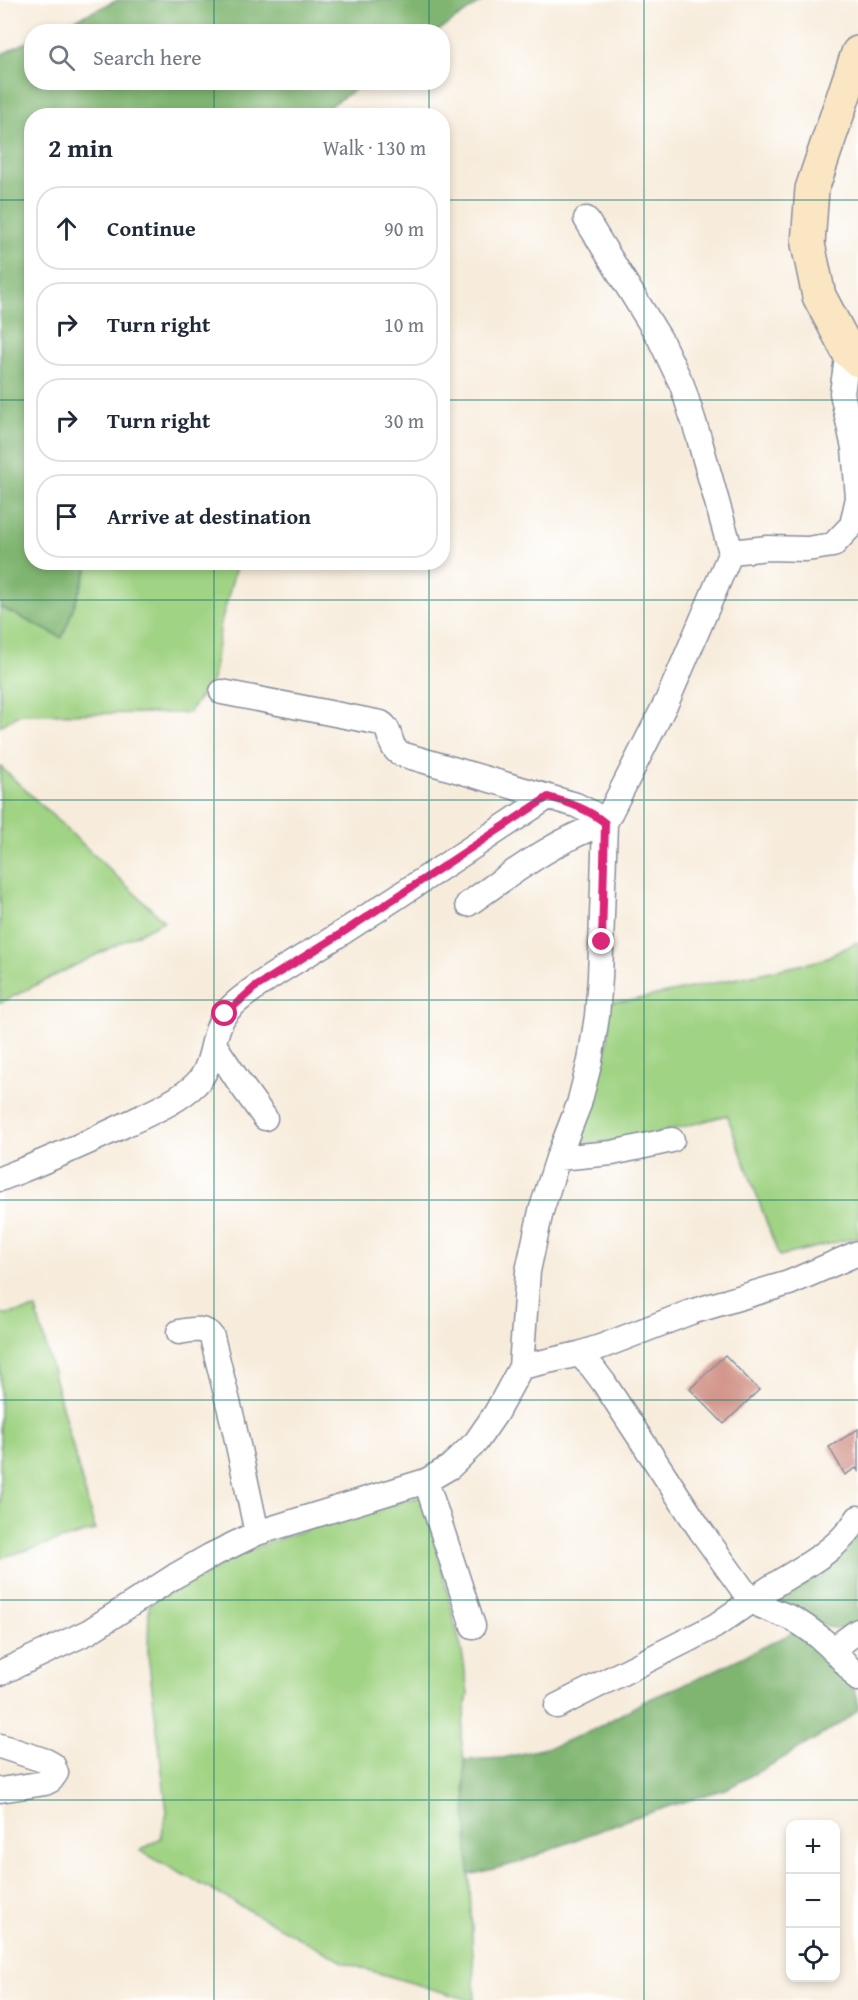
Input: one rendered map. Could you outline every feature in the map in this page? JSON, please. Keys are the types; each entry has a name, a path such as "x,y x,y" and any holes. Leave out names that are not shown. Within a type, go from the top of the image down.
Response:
{"street":[{"path":"731,552 768,548 807,549 833,544 852,525 858,498 854,448 842,393 853,356 819,296 808,244 812,189 858,53"},
{"path":"0,1673 88,1632 210,1556 257,1533 426,1481 450,1467 476,1442 510,1389 521,1367 528,1271 541,1211 585,1084 597,1016 605,823 668,699 731,552 682,385 660,339 586,219"},
{"path":"222,692 375,720 385,724 392,747 396,752 576,805 605,823"},
{"path":"0,1179 99,1137 173,1101 196,1084 204,1074 210,1063 225,1014 254,988 339,935 548,797"},
{"path":"468,904 552,848 585,830 605,823"},
{"path":"214,1044 265,1118"},
{"path":"558,1158 612,1153 672,1140"},
{"path":"521,1367 579,1354 691,1312 789,1283 858,1253"},
{"path":"179,1332 202,1330 208,1332 212,1337 257,1533"},
{"path":"579,1354 604,1383 701,1531 751,1601 794,1620 822,1638 858,1679"},
{"path":"426,1481 472,1626"},
{"path":"557,1706 715,1626 772,1586 806,1568 840,1540 858,1518"},
{"path":"833,1649 858,1631"},
{"path":"0,1746 46,1761 56,1769 54,1777 45,1783 0,1790"}],"green space":[{"path":"118,0 484,0 448,24 65,24"},
{"path":"24,43 24,90 354,90 327,108 24,108 24,570 87,570 62,638 0,607 0,55"},
{"path":"87,570 235,570 221,623 213,680 188,713 20,714 0,726 0,607 62,638"},
{"path":"0,766 164,921 0,1003"},
{"path":"858,942 858,1237 779,1256 727,1115 653,1135 574,1147 598,1082 608,1040 610,1002 633,1000 821,960"},
{"path":"36,1309 95,1530 0,1558 0,1315"},
{"path":"424,1496 462,1652 468,1693 461,1737 475,2000 345,1963 140,1851 161,1838 167,1812 148,1655 149,1604 230,1558 326,1523"},
{"path":"858,1535 858,1621 846,1630 827,1627 769,1599"},
{"path":"796,1631 839,1670 857,1696 858,1710 840,1724 728,1788 626,1820 517,1863 469,1875 464,1760 503,1758 554,1746 593,1730 645,1701 699,1678"}],"building":[{"path":"725,1355 759,1390 724,1424 690,1389"},
{"path":"858,1429 858,1471 856,1468 845,1475 829,1447"}],"route":[{"path":"225,1014 254,988 339,935 548,797 576,805 605,823 602,942"}]}
